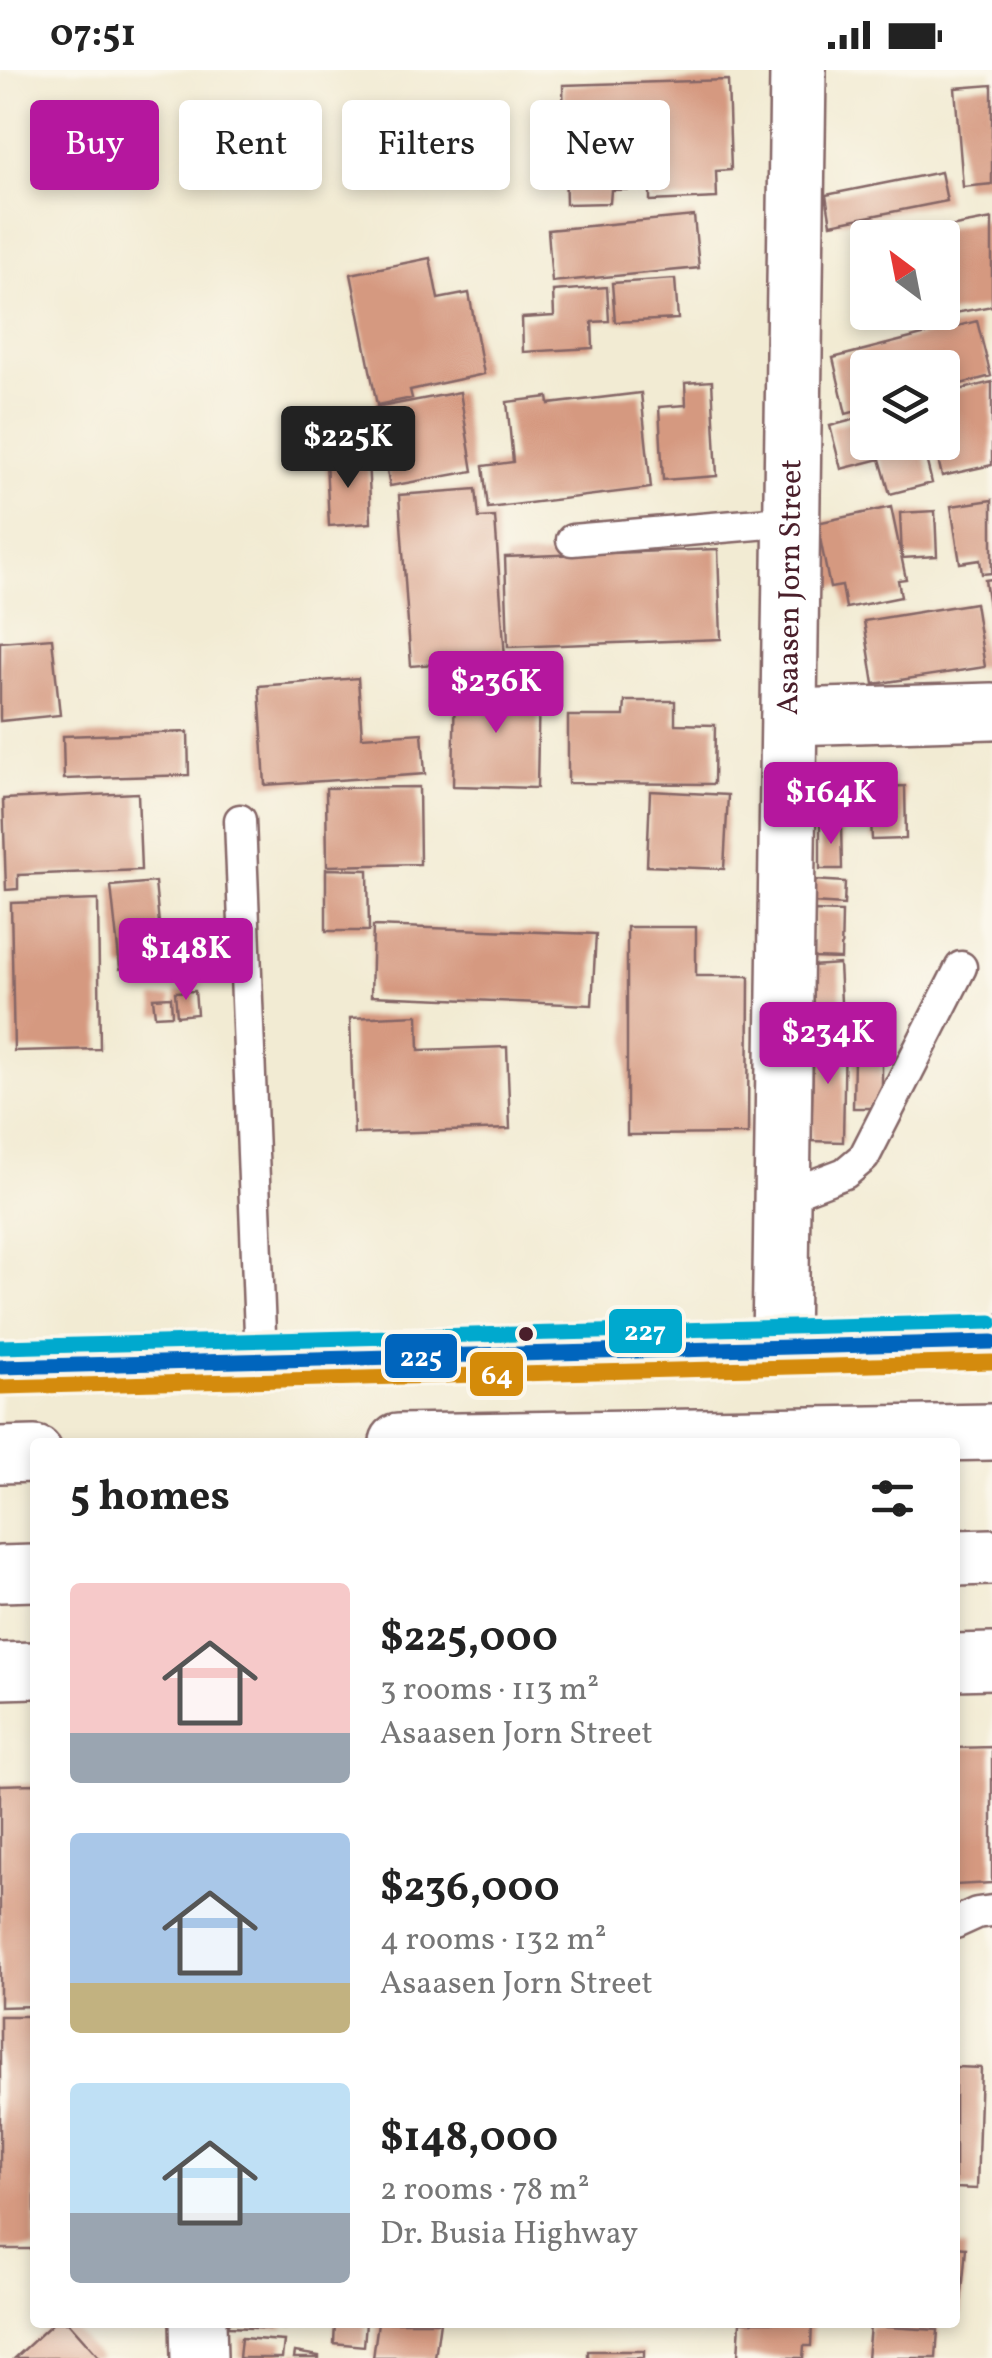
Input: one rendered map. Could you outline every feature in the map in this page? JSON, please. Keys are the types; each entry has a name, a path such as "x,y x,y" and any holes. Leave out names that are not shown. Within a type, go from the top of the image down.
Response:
{"main road":[{"name":"Asaasen Jorn Street","path":"780,1346 798,70"},
{"path":"789,717 992,711"},
{"path":"0,1367 992,1342"},
{"path":"636,1438 992,1432"},
{"path":"0,1455 30,1454"},
{"path":"960,1558 992,1557"},
{"path":"0,1574 30,1573"},
{"path":"960,1662 992,1661"},
{"path":"0,1671 30,1670"},
{"path":"198,2328 200,2358"}],"lane":[{"path":"572,540 792,521"},
{"path":"240,820 261,1359"},
{"path":"782,1197 845,1173 864,1157 961,967"},
{"path":"960,1921 976,1913 992,1912"}],"building":[{"path":"728,80 731,170 716,171 717,198 650,201 650,190 670,190 670,100 563,100 563,85"},
{"path":"992,85 992,184 963,187 955,88"},
{"path":"941,172 947,201 831,224 826,195"},
{"path":"566,190 611,190 610,203 566,204"},
{"path":"694,216 699,268 552,282 548,230"},
{"path":"992,219 992,306 960,312 960,225"},
{"path":"430,258 438,299 469,293 484,374 410,390 412,398 377,405 351,274"},
{"path":"675,279 678,319 615,322 612,283"},
{"path":"607,287 609,321 592,322 593,348 523,352 522,318 554,316 553,291"},
{"path":"977,321 991,376 960,384 960,350 864,350 942,330 960,330 960,325"},
{"path":"850,354 850,413 846,414 833,358"},
{"path":"712,381 717,476 663,480 659,407 686,405 685,383"},
{"path":"992,382 992,465 942,476 938,460 960,460 960,390"},
{"path":"460,392 473,471 390,486 375,408"},
{"path":"641,393 651,488 488,508 483,466 513,462 507,402 548,397 549,404"},
{"path":"850,421 850,460 876,460 841,469 830,426"},
{"path":"368,457 371,523 329,526 326,459"},
{"path":"880,460 926,460 932,483 890,494"},
{"path":"476,489 479,518 495,517 505,658 411,666 399,495"},
{"path":"992,500 992,573 982,574 980,560 960,563 951,506"},
{"path":"891,507 906,579 898,580 901,597 846,608 842,586 830,588 817,523"},
{"path":"935,511 937,556 902,558 900,513"},
{"path":"718,549 721,639 508,647 505,557"},
{"path":"992,579 992,612 990,612 985,580"},
{"path":"975,603 985,667 874,684 864,621"},
{"path":"52,638 60,715 0,721 0,642"},
{"path":"358,678 362,737 422,733 425,774 265,785 259,686"},
{"path":"455,683 539,685 537,788 453,786"},
{"path":"625,701 675,701 675,724 715,725 714,784 568,783 568,716 624,716"},
{"path":"188,732 189,775 64,779 63,736"},
{"path":"818,782 835,782 835,819 817,819"},
{"path":"905,786 906,839 872,840 871,820 841,822 841,788"},
{"path":"419,787 420,864 327,866 326,788"},
{"path":"650,791 728,795 724,869 647,866"},
{"path":"138,793 141,870 18,875 18,889 6,890 3,799"},
{"path":"820,825 841,825 842,869 820,869"},
{"path":"326,869 368,870 369,931 326,931"},
{"path":"813,880 845,882 844,905 812,903"},
{"path":"155,882 163,966 120,969 111,886"},
{"path":"98,900 100,1049 14,1051 11,903"},
{"path":"815,911 842,912 841,959 813,958"},
{"path":"373,926 596,934 592,1005 371,996"},
{"path":"627,927 696,927 696,976 749,976 748,1134 627,1135"},
{"path":"839,964 842,1021 814,1022 812,966"},
{"path":"195,991 197,1014 177,1016 175,992"},
{"path":"171,997 172,1015 155,1016 153,998"},
{"path":"418,1015 419,1050 507,1047 510,1129 354,1134 350,1018"},
{"path":"814,1031 845,1032 843,1142 811,1141"},
{"path":"854,1057 882,1058 882,1108 853,1108"},
{"path":"992,1747 992,1883 960,1885 960,1748"},
{"path":"30,1784 30,2006 0,2007 0,1785"},
{"path":"0,2016 30,2016 30,2249 0,2249"},
{"path":"960,2067 981,2068 977,2189 960,2188"},
{"path":"960,2247 966,2248 960,2314"},
{"path":"48,2328 73,2328 100,2358 15,2358"},
{"path":"335,2328 366,2328 364,2346 334,2343"},
{"path":"377,2328 439,2328 435,2358 373,2358"},
{"path":"740,2328 812,2328 811,2346 804,2346 803,2358 738,2357"},
{"path":"870,2328 938,2330 936,2358 867,2358"},
{"path":"241,2338 284,2341 282,2358 239,2358"},
{"path":"588,2351 644,2351 644,2358 588,2358"},
{"path":"295,2352 319,2356 319,2358 294,2358"}],"transit line":[{"name":"227","path":"0,1347 991,1322"},
{"name":"225","path":"0,1367 992,1342"},
{"name":"64","path":"1,1387 992,1362"}]}
